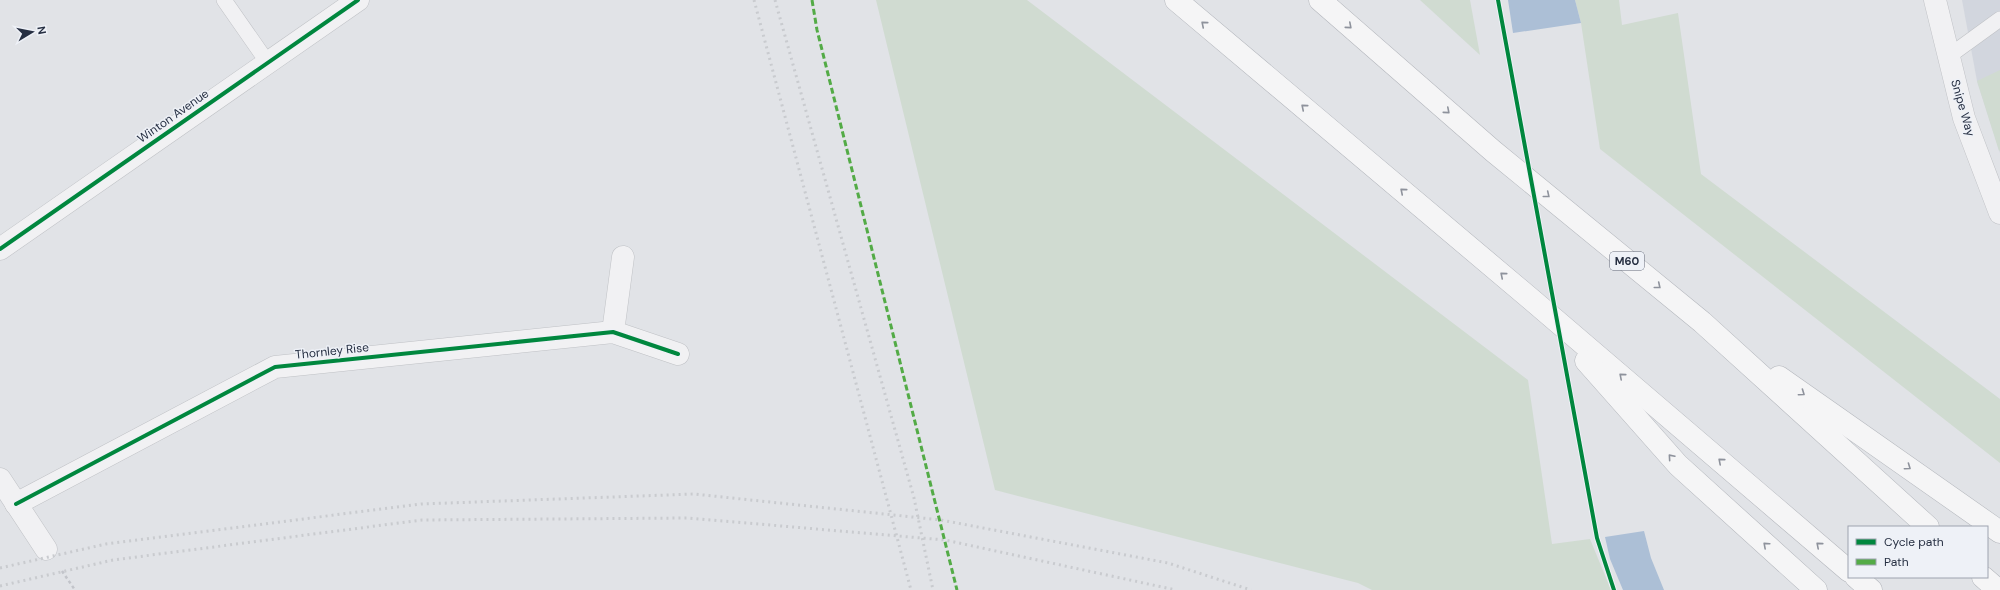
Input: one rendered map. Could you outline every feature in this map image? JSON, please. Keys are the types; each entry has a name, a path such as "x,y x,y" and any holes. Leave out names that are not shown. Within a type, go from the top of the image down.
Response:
{"highway":[{"path":"1176,0 1532,300 1848,570"},
{"name":"M60","path":"1320,0 1493,151 1702,322 1927,526"},
{"path":"1532,300 1678,465 1816,590"},
{"name":"M60","path":"1702,322 2000,532"},
{"path":"1857,578 1872,590"},
{"path":"1984,578 1998,590"}],"street":[{"name":"Winton Avenue","path":"0,248 358,0"},
{"name":"Snipe Way","path":"1935,0 1964,118 2000,213"},
{"path":"613,332 623,257"},
{"name":"Thornley Rise","path":"16,504 275,367 613,332 678,354"},
{"path":"0,479 46,549"}],"lane":[{"path":"224,0 268,63"},
{"path":"1949,56 2000,19"}],"shaded area":[{"path":"876,0 1027,0 1528,380 1552,544 1590,539 1611,590 1372,590 1358,583 995,490"},
{"path":"1420,0 1470,0 1480,55"},
{"path":"1575,0 1619,0 1622,25 1678,13 1701,174 2000,399 2000,463 1600,149 1581,23"},
{"path":"1962,0 2000,0 2000,153 1977,81"},
{"path":"2000,70 2000,150 1999,151 1977,81"}],"water":[{"path":"1508,0 1575,0 1581,23 1513,33"},
{"path":"1644,531 1651,558 1664,590 1623,590 1610,559 1605,537"}],"railway":[{"path":"754,0 911,590"},
{"path":"775,0 914,498 933,590"},
{"path":"0,568 106,544 421,504 694,494 941,520 1168,563 1251,590"},
{"path":"0,586 113,560 422,520 688,518 945,540 1176,590"}],"marked path":[{"path":"812,0 817,30 957,590"}],"cycle path":[{"path":"0,249 358,0"},
{"path":"1498,0 1597,538 1614,590"},
{"path":"16,504 275,367 613,332 678,354"}]}
